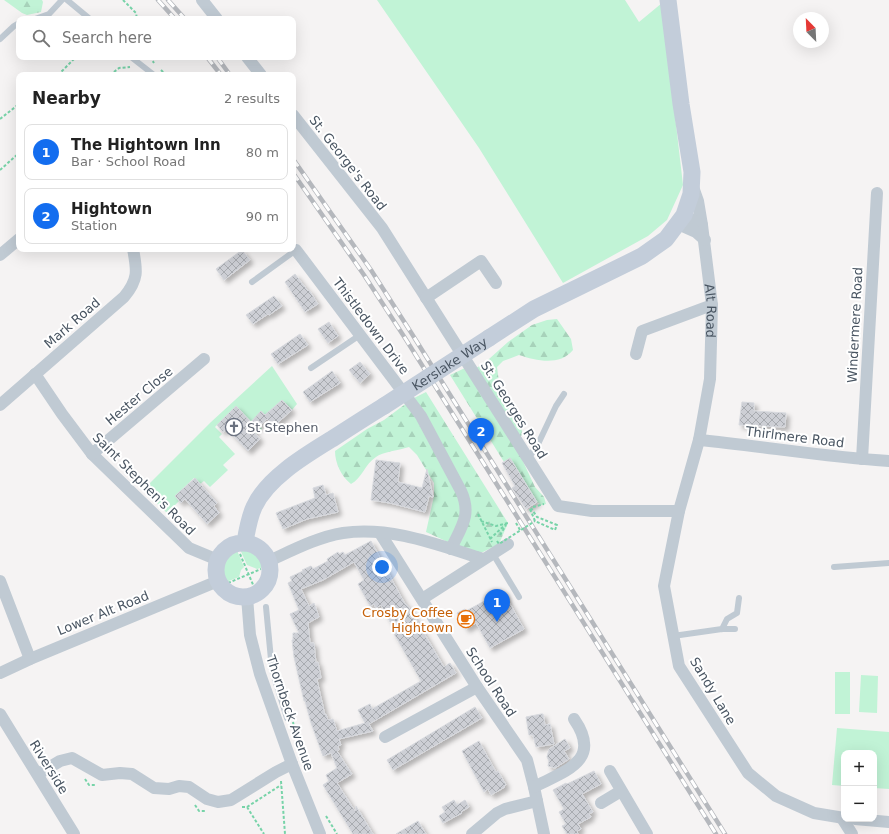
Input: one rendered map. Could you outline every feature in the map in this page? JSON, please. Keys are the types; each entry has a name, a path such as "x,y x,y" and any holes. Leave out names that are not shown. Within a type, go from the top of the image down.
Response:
{"street":[{"path":"202,0 215,16"},
{"path":"668,0 681,104 692,172 692,185 689,204 681,220"},
{"path":"249,60 259,72"},
{"name":"St. George's Road","path":"296,119 382,228"},
{"name":"Alt Road","path":"679,511 698,440 710,379 712,305 705,240 698,201 692,185"},
{"name":"Windermere Road","path":"862,459 877,193"},
{"path":"681,220 702,225"},
{"path":"681,220 705,240"},
{"name":"Kerslake Way","path":"242,548 248,522 254,506 272,484 287,469 306,455 534,309 642,256 666,239 681,220"},
{"name":"St. Georges Road","path":"382,228 558,506 592,511 679,511"},
{"path":"0,255 16,242"},
{"name":"Thistledown Drive","path":"296,249 421,416 464,496 467,507 466,516 451,549"},
{"name":"Mark Road","path":"0,405 124,297 132,287 136,274 136,263 133,252"},
{"path":"426,298 481,261 496,282"},
{"path":"636,354 642,331 712,305"},
{"name":"Hester Close","path":"92,454 204,359"},
{"name":"Saint Stephen's Road","path":"35,374 62,414 92,454 189,548 218,560"},
{"name":"Thirlmere Road","path":"698,440 862,459 889,460"},
{"name":"Sandy Lane","path":"679,511 664,586 679,666 748,773 776,796 814,813 841,818"},
{"path":"267,565 301,546 343,533 399,534 451,549 488,556"},
{"name":"School Road","path":"380,533 477,687 527,760 544,834"},
{"path":"236,543 242,548 253,544 266,554 267,565 271,573 267,584 259,593 250,592 238,597 230,594 223,588 223,582 216,570 218,560 222,552 228,546 236,543"},
{"path":"422,599 508,544"},
{"path":"0,581 30,659"},
{"name":"Lower Alt Road","path":"0,673 30,659 223,582"},
{"name":"Thornbeck Avenue","path":"250,592 250,635 260,674 292,764 320,834"},
{"path":"385,737 477,687"},
{"name":"Riverside","path":"0,714 74,834"},
{"path":"534,787 572,767 581,758 584,750 582,733 574,719"},
{"path":"38,774 60,761 72,758 102,775 120,773 132,774 154,788 169,789 180,786 189,787 207,799 218,802 232,800 292,764"},
{"path":"610,771 647,834"},
{"path":"601,803 621,791"},
{"path":"472,834 497,813 505,809 537,800"},
{"path":"877,821 889,822"},
{"path":"845,822 852,834"}],"lane":[{"path":"43,16 49,14 62,0"},
{"path":"67,0 86,16"},
{"path":"0,39 16,25"},
{"path":"135,60 151,72"},
{"path":"252,282 290,252"},
{"path":"311,368 360,335"},
{"path":"528,459 539,442 556,406 564,394"},
{"path":"488,556 519,598"},
{"path":"834,567 889,563"},
{"path":"722,629 727,619 737,613 738,598"},
{"path":"266,607 272,670 287,718"},
{"path":"673,636 722,629 735,629"},
{"path":"260,674 272,670"}],"path":[{"path":"123,0 136,16"},
{"path":"61,72 73,60"},
{"path":"114,72 119,68 144,66"},
{"path":"0,119 16,106"},
{"path":"0,170 16,156"},
{"path":"530,509 537,517 557,525 555,530 535,521 530,509"},
{"path":"481,521 496,526 508,522 490,539 481,521"},
{"path":"508,522 496,541 498,544 535,521"},
{"path":"516,523 520,530"},
{"path":"242,548 249,574 250,592"},
{"path":"223,582 249,574 267,565"},
{"path":"280,770 285,834"},
{"path":"236,797 242,807 247,807 281,785"},
{"path":"247,807 264,834"}],"green space":[{"path":"4,0 42,0 43,2 41,12 27,15"},
{"path":"377,0 625,0 639,22 662,3 683,185 667,220 648,236 563,283 479,148"},
{"path":"557,319 571,339 573,350 568,355 548,361 519,355 503,361 497,367 499,382 521,418 522,434 518,443 519,453 535,487 544,497 546,504 541,505 537,502 510,458 504,462 450,375 465,368 478,367 508,342 532,325 547,320"},
{"path":"272,366 297,404 292,410 282,400 265,415 261,412 264,421 260,425 262,429 256,434 240,417 243,413 236,406 215,427 222,434 219,437 235,454 223,465 228,470 210,487 204,481 200,484 194,478 175,496 179,501 167,513 143,490 211,422"},
{"path":"426,392 508,523 499,544 483,552 473,552 463,549 426,532 434,496 434,483 417,455 409,447 379,455 369,463 358,478 351,484 344,477 337,465 335,451 367,429 384,420 412,399"},
{"path":"239,547 248,548 256,552 261,558 264,567 257,569 247,565"},
{"path":"236,548 244,567 241,570 239,577 226,582 222,572 222,562 227,554"},
{"path":"835,672 850,672 850,714 835,714"},
{"path":"861,675 878,676 877,713 859,712"},
{"path":"837,728 889,732 889,789 877,788 877,750 841,750 841,786 832,785"}],"building":[{"path":"239,252 244,252 250,260 224,280 216,269"},
{"path":"295,274 308,291 309,290 318,304 305,312 285,282"},
{"path":"274,296 282,306 253,324 246,315"},
{"path":"329,322 338,336 328,343 318,329"},
{"path":"300,334 308,345 278,364 271,354"},
{"path":"360,362 370,374 360,383 349,370"},
{"path":"332,371 340,383 310,402 303,392"},
{"path":"282,400 292,410 274,426 267,419 253,431 260,439 248,451 227,429 223,432 217,425 236,406 251,422 261,411 265,415"},
{"path":"742,402 754,403 754,411 786,413 785,427 739,425"},
{"path":"510,458 537,502 526,509 512,488 515,486 502,463"},
{"path":"376,460 400,463 398,482 422,488 427,469 433,497 429,496 425,512 371,500"},
{"path":"195,478 217,503 214,506 219,513 207,524 185,499 181,503 175,496"},
{"path":"323,485 326,495 333,493 338,512 307,519 283,529 276,513 315,498 313,488"},
{"path":"371,541 405,604 408,606 444,667 450,663 456,673 369,724 373,731 339,739 341,745 338,746 339,750 337,751 352,774 337,783 355,811 356,806 373,834 353,834 323,785 329,781 326,775 337,768 331,753 323,756 311,723 304,701 294,657 292,640 293,633 299,633 290,614 299,610 288,583 292,581 290,577 311,566 313,569 328,561 327,559 338,552 339,554 343,552 345,555","holes":["354,562 364,580 358,584 370,606 374,604 376,608 381,605 395,631 393,632 421,681 372,709 370,704 358,710 365,723 337,731 333,719 328,720 326,714 325,715 317,679 321,678 318,662 316,663 314,643 310,643 308,623 319,617 314,603 309,606 301,589 323,580"]},
{"path":"503,591 524,629 490,648 476,623 466,629 457,613 465,609 466,611"},
{"path":"475,707 482,718 393,770 387,760"},
{"path":"543,714 545,725 550,724 554,744 536,747 533,735 529,735 526,717"},
{"path":"565,739 570,748 564,751 569,759 555,768 548,766 549,761 547,757 549,749"},
{"path":"479,741 496,772 498,771 506,785 491,795 488,789 484,792 462,751"},
{"path":"594,771 601,784 582,794 593,812 589,814 591,817 578,824 581,829 577,831 578,834 567,834 562,826 566,824 559,812 564,809 553,790"},
{"path":"454,800 457,805 465,800 469,807 461,812 462,813 443,823 439,816 445,812 442,807"},
{"path":"418,821 426,834 396,834"}],"railway":[{"path":"158,0 172,16"},
{"path":"168,0 182,16"},
{"path":"209,60 219,72"},
{"path":"219,60 228,72"},
{"path":"296,163 371,270 412,334 725,834"},
{"path":"296,177 364,275 405,338 716,834"}],"place":[{"name":"St Stephen","path":"234,427"},
{"name":"Hightown","path":"481,451"},
{"name":"Crosby Coffee Hightown","path":"466,619"},
{"name":"The Hightown Inn","path":"497,622"}]}
